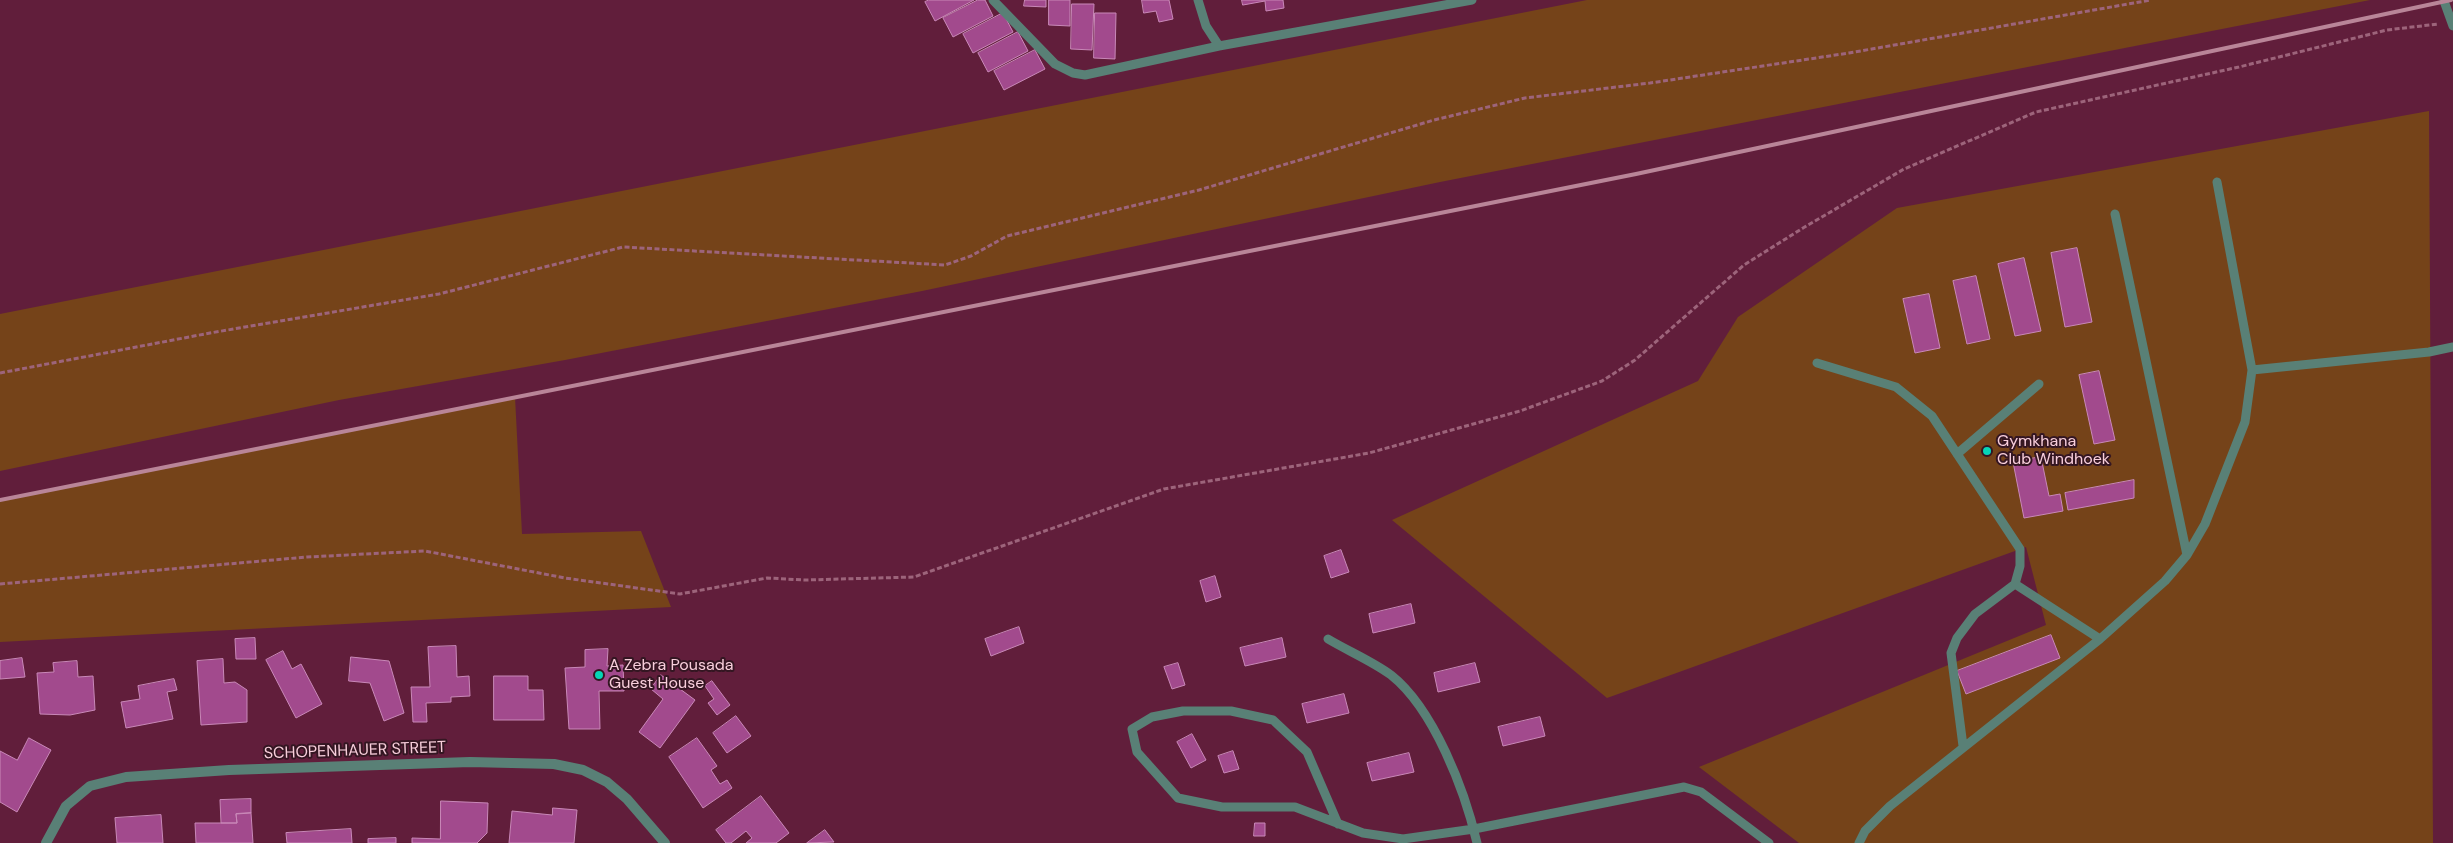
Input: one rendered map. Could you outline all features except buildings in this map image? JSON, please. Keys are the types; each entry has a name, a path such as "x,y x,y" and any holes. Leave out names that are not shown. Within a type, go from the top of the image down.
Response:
{"street":[{"name":"SCHOPENHAUER STREET","path":"46,843 66,806 90,786 126,777 229,770 470,762 554,764 583,770 607,782 627,799 665,843"}],"lane":[{"path":"993,0 1055,64 1073,74 1096,74 1220,46 1430,4 1472,0"},
{"path":"1198,0 1206,26 1220,46"},
{"path":"2444,1 2452,24"},
{"path":"1858,843 1865,831 1890,806 1963,746 2100,639 2165,581 2187,555 2205,524 2245,422 2252,370 2217,182"},
{"path":"2115,214 2187,555"},
{"path":"2252,370 2429,352 2453,347"},
{"path":"1817,363 1896,387 1932,416 2020,549 2020,566 2015,584 1975,614 1957,638 1951,653 1963,746"},
{"path":"1956,454 2039,384"},
{"path":"2015,584 2100,639"},
{"path":"1328,639 1391,675 1424,712 1442,743 1474,829 1477,843"},
{"path":"1338,824 1307,752 1272,720 1231,711 1183,711 1152,717 1132,729 1137,752 1178,798 1222,807 1295,807 1338,824 1363,833 1403,839 1474,829 1684,787 1701,792 1769,843"}],"path":[{"path":"0,373 210,333 439,294 623,247 945,265 972,256 1006,236 1199,190 1434,120 1524,98 1650,83 1840,54 2151,0"},
{"path":"0,584 308,557 425,551 565,578 680,594 767,578 806,580 914,577 1164,489 1369,453 1520,411 1602,381 1635,360 1744,265 1803,228 1904,169 2036,112 2238,67 2387,30 2452,24"}],"shaded area":[{"path":"1587,0 2370,0 1440,182 922,291 565,360 339,400 0,471 0,314"},
{"name":"Gymkhana Club Windhoek","path":"2429,111 2433,843 1799,843 1699,767 2046,625 2026,547 1607,698 1392,520 1698,381 1738,317 1897,208"},
{"path":"515,397 522,534 641,531 671,607 0,642 0,499"}],"railway":[{"path":"0,500 1636,174 2451,0"}],"place":[{"name":"Gymkhana Club Windhoek","path":"1987,451"},
{"name":"A Zebra Pousada Guest House","path":"599,675"}]}
